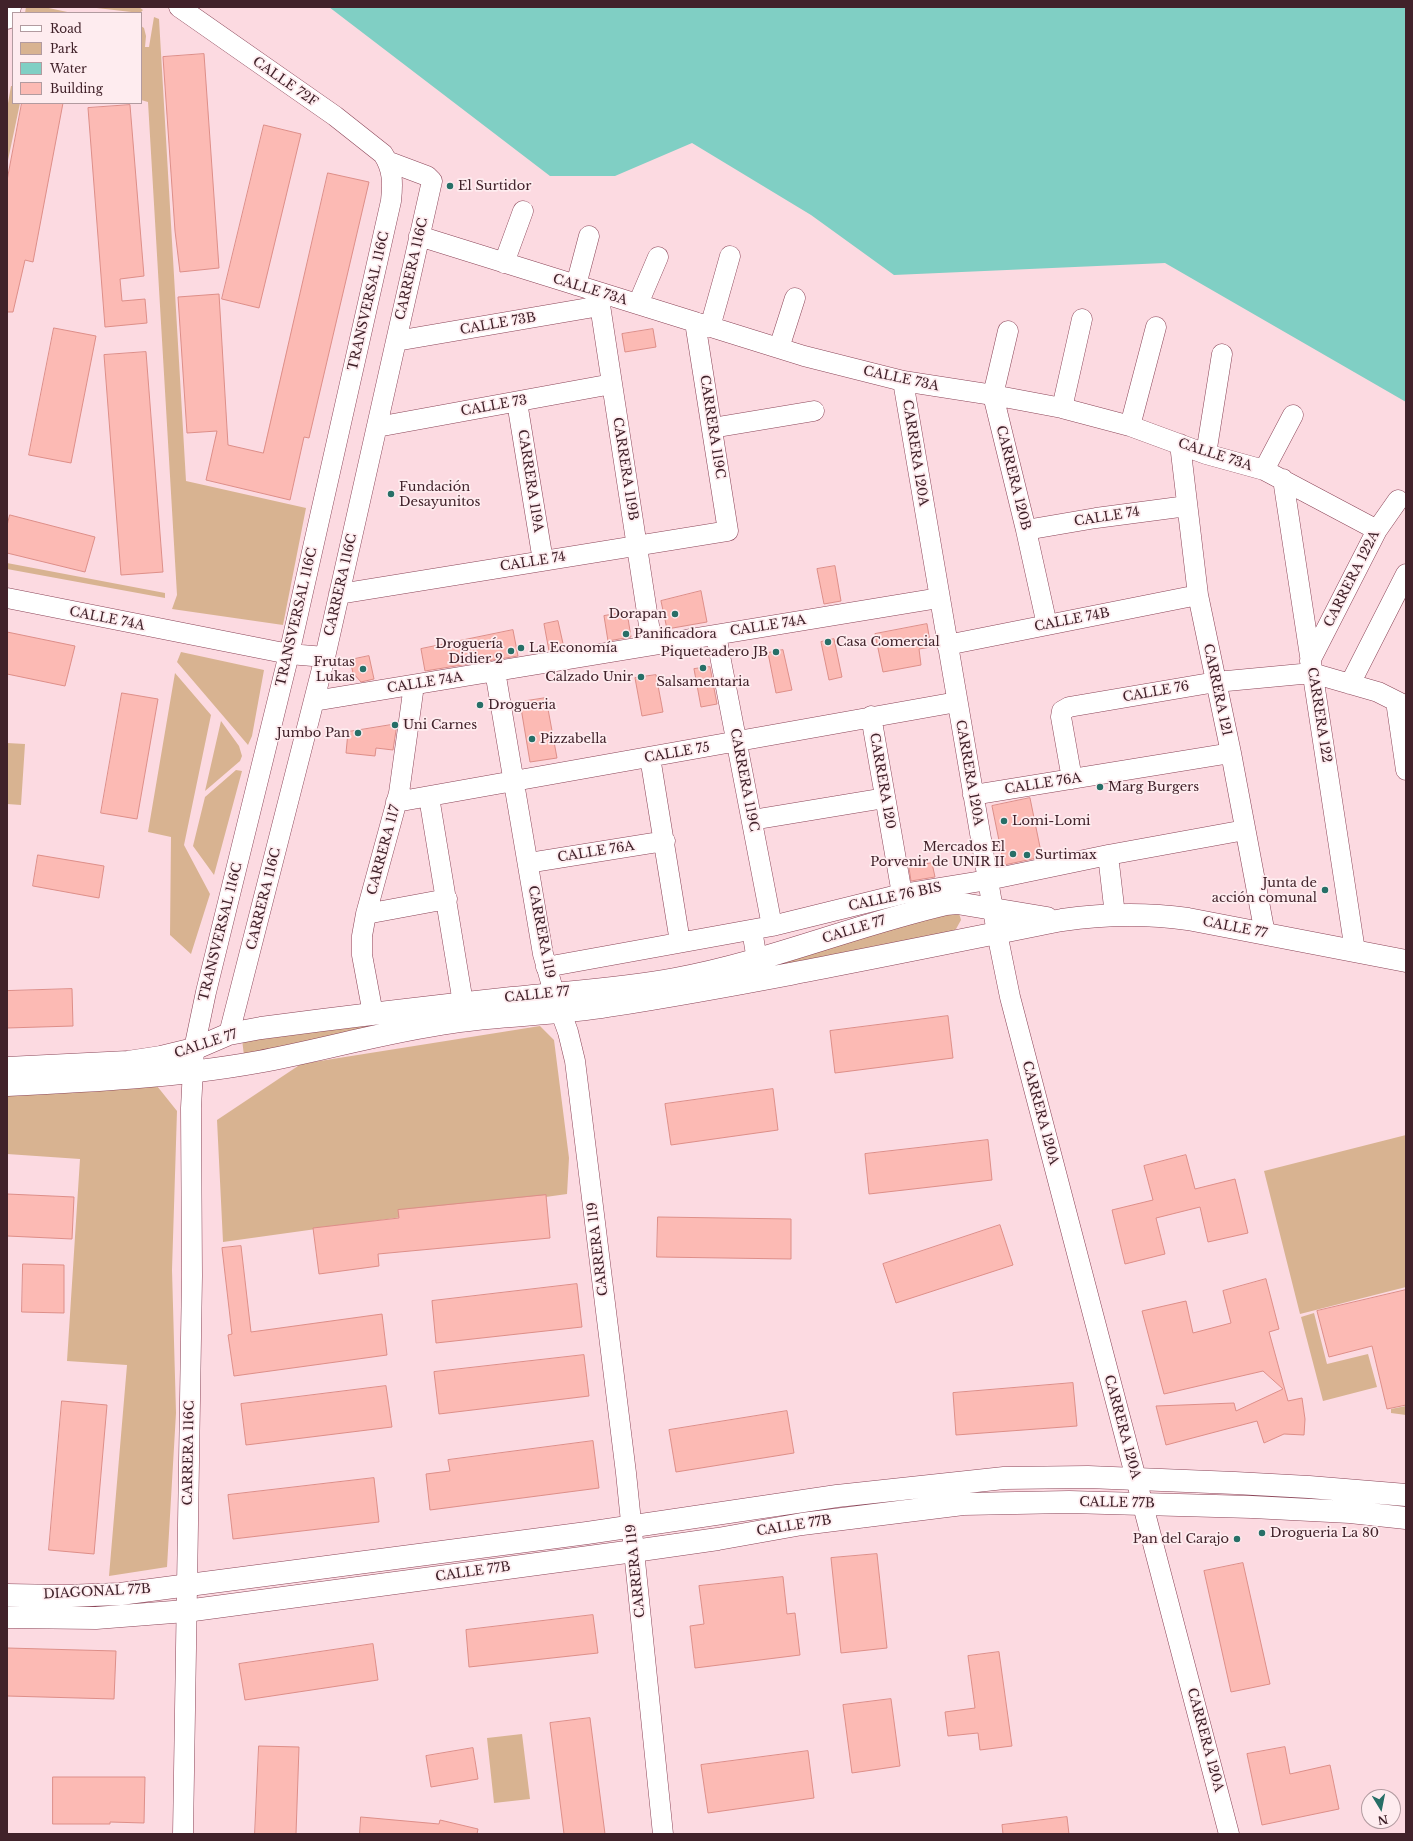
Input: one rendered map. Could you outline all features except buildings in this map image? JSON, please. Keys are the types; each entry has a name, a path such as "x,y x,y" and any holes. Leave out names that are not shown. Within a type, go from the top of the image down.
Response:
{"street":[{"path":"7,18 10,7"},
{"name":"CALLE 72F","path":"179,7 335,116 383,154 387,161"},
{"name":"CARRERA 116C","path":"229,1034 325,657 432,181 430,178 387,161"},
{"name":"TRANSVERSAL 116C","path":"193,1072 194,1050 206,992 289,654 391,201 393,178 387,161"},
{"path":"504,263 523,211"},
{"name":"CALLE 73A","path":"419,236 576,285 599,299 638,304 779,348 903,381 1062,408 1130,426 1206,454 1264,470 1377,530"},
{"path":"576,285 588,236"},
{"name":"CARRERA 119C","path":"728,531 712,428 703,325 730,256"},
{"path":"638,304 658,257"},
{"path":"779,348 795,298"},
{"name":"CALLE 73B","path":"396,341 599,299"},
{"name":"CARRERA 119B","path":"599,299 652,645"},
{"path":"1062,408 1082,320"},
{"path":"1130,426 1156,327"},
{"name":"CARRERA 120B","path":"1008,331 992,395 1026,530 1047,625"},
{"path":"1206,454 1222,354"},
{"name":"CARRERA 120A","path":"903,381 997,933 1030,1077 1229,1834"},
{"name":"CALLE 73","path":"376,427 612,384"},
{"name":"CARRERA 119A","path":"517,402 543,561"},
{"path":"712,428 814,411"},
{"path":"1264,470 1293,414"},
{"name":"CARRERA 121","path":"1180,444 1198,595 1231,753 1265,934"},
{"name":"CARRERA 122","path":"1283,479 1355,951"},
{"name":"CARRERA 122A","path":"1311,667 1377,530 1398,500"},
{"name":"CALLE 74","path":"1026,530 1096,518 1187,506"},
{"name":"CALLE 74","path":"339,594 728,531"},
{"path":"1350,684 1406,574"},
{"name":"CALLE 74B","path":"947,645 1198,595"},
{"name":"CALLE 74A","path":"7,598 289,654 325,657"},
{"name":"CALLE 74A","path":"314,701 939,598"},
{"name":"CARRERA 119C","path":"716,634 772,926"},
{"name":"CALLE 76","path":"1072,779 1061,717 1062,711 1069,707 1311,667 1350,684 1378,692 1401,703"},
{"name":"CARRERA 119","path":"495,671 546,966 557,1003 572,1044 575,1061 634,1551 663,1834"},
{"name":"CARRERA 117","path":"373,1014 362,955 362,936 366,914 396,802 414,685"},
{"name":"CALLE 75","path":"396,802 650,758 871,716 957,702"},
{"path":"1401,703 1406,770"},
{"name":"CARRERA 120","path":"871,716 902,894"},
{"name":"CALLE 76A","path":"973,795 1231,753"},
{"path":"650,758 665,841 680,942"},
{"path":"429,797 463,1003"},
{"path":"752,820 885,798"},
{"name":"CALLE 76 BIS","path":"546,966 752,930 874,899 988,880 1108,855 1245,830"},
{"name":"CALLE 76A","path":"528,863 665,841"},
{"path":"1108,855 1115,915"},
{"path":"366,914 447,899"},
{"path":"874,899 878,922"},
{"name":"CALLE 77","path":"7,1085 126,1079 193,1072 258,1062 455,1021 557,1003 757,960 878,922 946,904 957,903 1062,920"},
{"name":"CALLE 77","path":"7,1068 128,1062 160,1058 194,1050 229,1034 261,1028 463,1003 557,1003 607,1007 816,970 1062,920 1115,915 1169,916 1406,961"},
{"path":"752,930 757,960"},
{"name":"CARRERA 116C","path":"183,1834 192,1276 191,1108 193,1072"},
{"name":"CALLE 77B","path":"187,1585 631,1527 837,1496 996,1479 1088,1477 1309,1487 1406,1495"},
{"name":"CALLE 77B","path":"186,1611 634,1551 718,1539 802,1524 963,1504 1026,1502 1260,1507 1350,1512 1406,1518"},
{"name":"DIAGONAL 77B","path":"7,1595 64,1596 120,1594 187,1585"},
{"name":"DIAGONAL 77B","path":"7,1617 96,1618 186,1611"}],"green space":[{"path":"26,7 44,7 67,12 25,12"},
{"path":"88,7 139,7 143,10 141,12"},
{"path":"154,17 159,19 186,481 306,508 283,625 172,609 177,595 148,102 142,100 142,27 144,28 146,36 145,47 149,47"},
{"path":"12,86 12,104 20,104 7,165 7,109"},
{"path":"7,563 165,593 165,598 7,569"},
{"path":"181,652 264,670 252,736 248,745 177,662"},
{"path":"175,673 211,715 184,845 210,894 191,954 170,935 171,837 148,832"},
{"path":"221,721 239,746 242,756 240,761 205,791"},
{"path":"7,743 25,744 21,805 7,804"},
{"path":"236,770 242,771 214,875 193,846 205,797"},
{"path":"924,913 959,913 961,920 956,929 949,934 722,977"},
{"path":"437,1013 244,1056 242,1039"},
{"path":"540,1026 554,1040 569,1158 567,1194 223,1242 217,1120 301,1064"},
{"path":"157,1086 177,1111 172,1270 176,1413 167,1567 109,1576 127,1365 67,1361 80,1159 7,1154 7,1089"},
{"path":"1406,1135 1406,1287 1300,1314 1264,1171"},
{"path":"1314,1313 1327,1364 1368,1354 1377,1387 1323,1401 1301,1317"},
{"path":"1406,1406 1406,1415 1391,1413 1391,1409"},
{"path":"522,1734 530,1799 494,1803 487,1738"}],"water":[{"path":"329,7 1406,7 1406,402 1165,263 894,275 811,215 692,143 615,176 550,176"}],"place":[{"name":"El Surtidor","path":"450,186"},
{"name":"Fundación Desayunitos","path":"391,494"},
{"name":"Dorapan","path":"675,614"},
{"name":"Panificadora","path":"626,634"},
{"name":"Casa Comercial","path":"828,642"},
{"name":"La Economía","path":"521,648"},
{"name":"Droguería Didier 2","path":"511,651"},
{"name":"Piqueteadero JB","path":"776,652"},
{"name":"Salsamentaria","path":"703,668"},
{"name":"Frutas Lukas","path":"363,669"},
{"name":"Calzado Unir","path":"641,677"},
{"name":"Drogueria","path":"480,705"},
{"name":"Uni Carnes","path":"395,725"},
{"name":"Jumbo Pan","path":"358,733"},
{"name":"Pizzabella","path":"532,739"},
{"name":"Marg Burgers","path":"1100,787"},
{"name":"Lomi-Lomi","path":"1004,821"},
{"name":"Mercados El Porvenir de UNIR II","path":"1013,854"},
{"name":"Surtimax","path":"1027,855"},
{"name":"Junta de acción comunal","path":"1325,890"},
{"name":"Drogueria La 80","path":"1262,1533"},
{"name":"Pan del Carajo","path":"1237,1539"}]}
